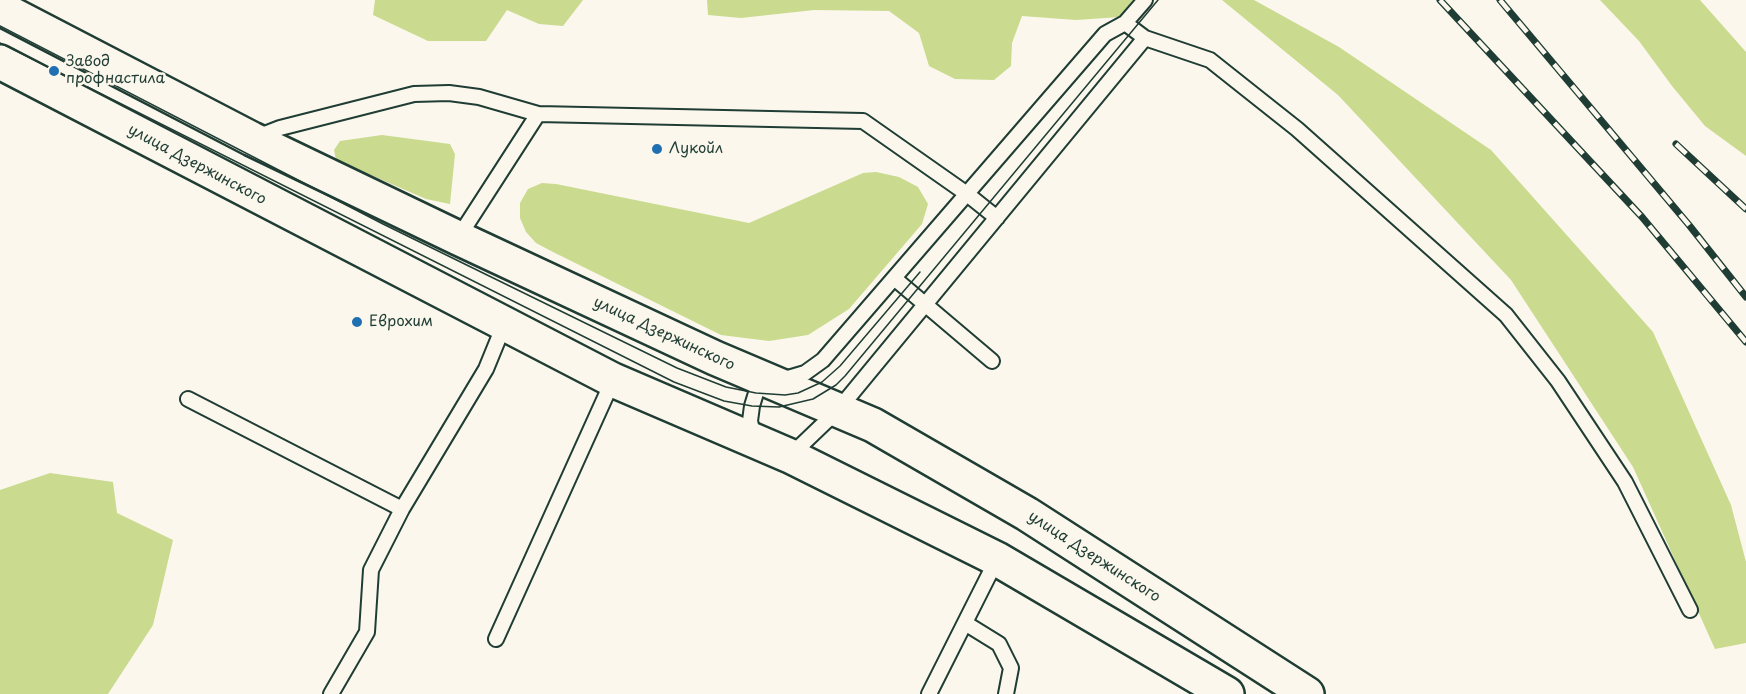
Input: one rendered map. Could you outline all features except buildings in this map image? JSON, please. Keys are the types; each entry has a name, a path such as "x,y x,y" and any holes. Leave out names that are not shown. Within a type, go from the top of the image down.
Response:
{"main road":[{"name":"улица Дзержинского","path":"13,8 252,139 458,238 765,380 873,425 1027,514 1307,694"},
{"name":"улица Дзержинского","path":"0,62 614,380 790,456 998,559 1227,694"}],"lane":[{"path":"755,441 750,421 752,406 756,393 765,380 789,378 805,373 824,360 1105,34 1125,23 1145,0"},
{"path":"1125,23 1145,38 1210,60 1297,129 1506,315 1558,381 1625,482 1690,610"},
{"path":"790,456 838,410 1145,38"},
{"path":"252,139 280,128 414,94 449,93 480,97 538,114 863,121 967,194 997,218"},
{"path":"458,238 538,114"},
{"path":"894,279 993,361"},
{"path":"331,694 366,632 371,570 402,509 486,369 504,325"},
{"path":"496,639 614,380"},
{"path":"188,399 402,509"},
{"path":"929,694 998,559"},
{"path":"965,623 999,644 1011,668 1006,694"}],"green space":[{"path":"375,0 583,0 563,26 539,24 507,10 486,41 428,41 373,15"},
{"path":"707,0 1138,0 1120,17 1076,20 1022,16 1012,43 1011,66 994,80 955,79 929,66 919,33 889,11 814,10 741,18 708,15"},
{"path":"1222,0 1254,0 1339,47 1491,150 1653,332 1731,505 1746,562 1746,643 1715,649 1633,467 1511,280 1338,95"},
{"path":"1600,0 1700,0 1746,52 1746,156 1705,126 1639,41"},
{"path":"382,135 450,144 455,154 450,204 426,199 336,160 334,150 340,141"},
{"path":"876,172 899,177 918,187 928,204 922,224 849,309 808,335 769,341 721,335 536,243 526,232 520,218 520,203 528,189 542,183 749,223 863,173"},
{"path":"50,473 113,482 117,513 173,540 153,625 108,694 0,694 0,490"}],"tram line":[{"path":"0,43 674,382 724,401 752,406 779,407 813,399 836,385 845,376 1158,0"},
{"path":"0,26 383,224 677,368 726,387 756,393 785,395 798,393 822,382 840,366 920,272"}],"railway":[{"path":"1440,0 1642,217 1746,342"},
{"path":"1500,0 1689,225 1746,297"},
{"path":"1676,144 1746,209"}],"place":[{"name":"Завод профнастила","path":"54,71"},
{"name":"Лукойл","path":"657,149"},
{"name":"Еврохим","path":"357,322"}]}
